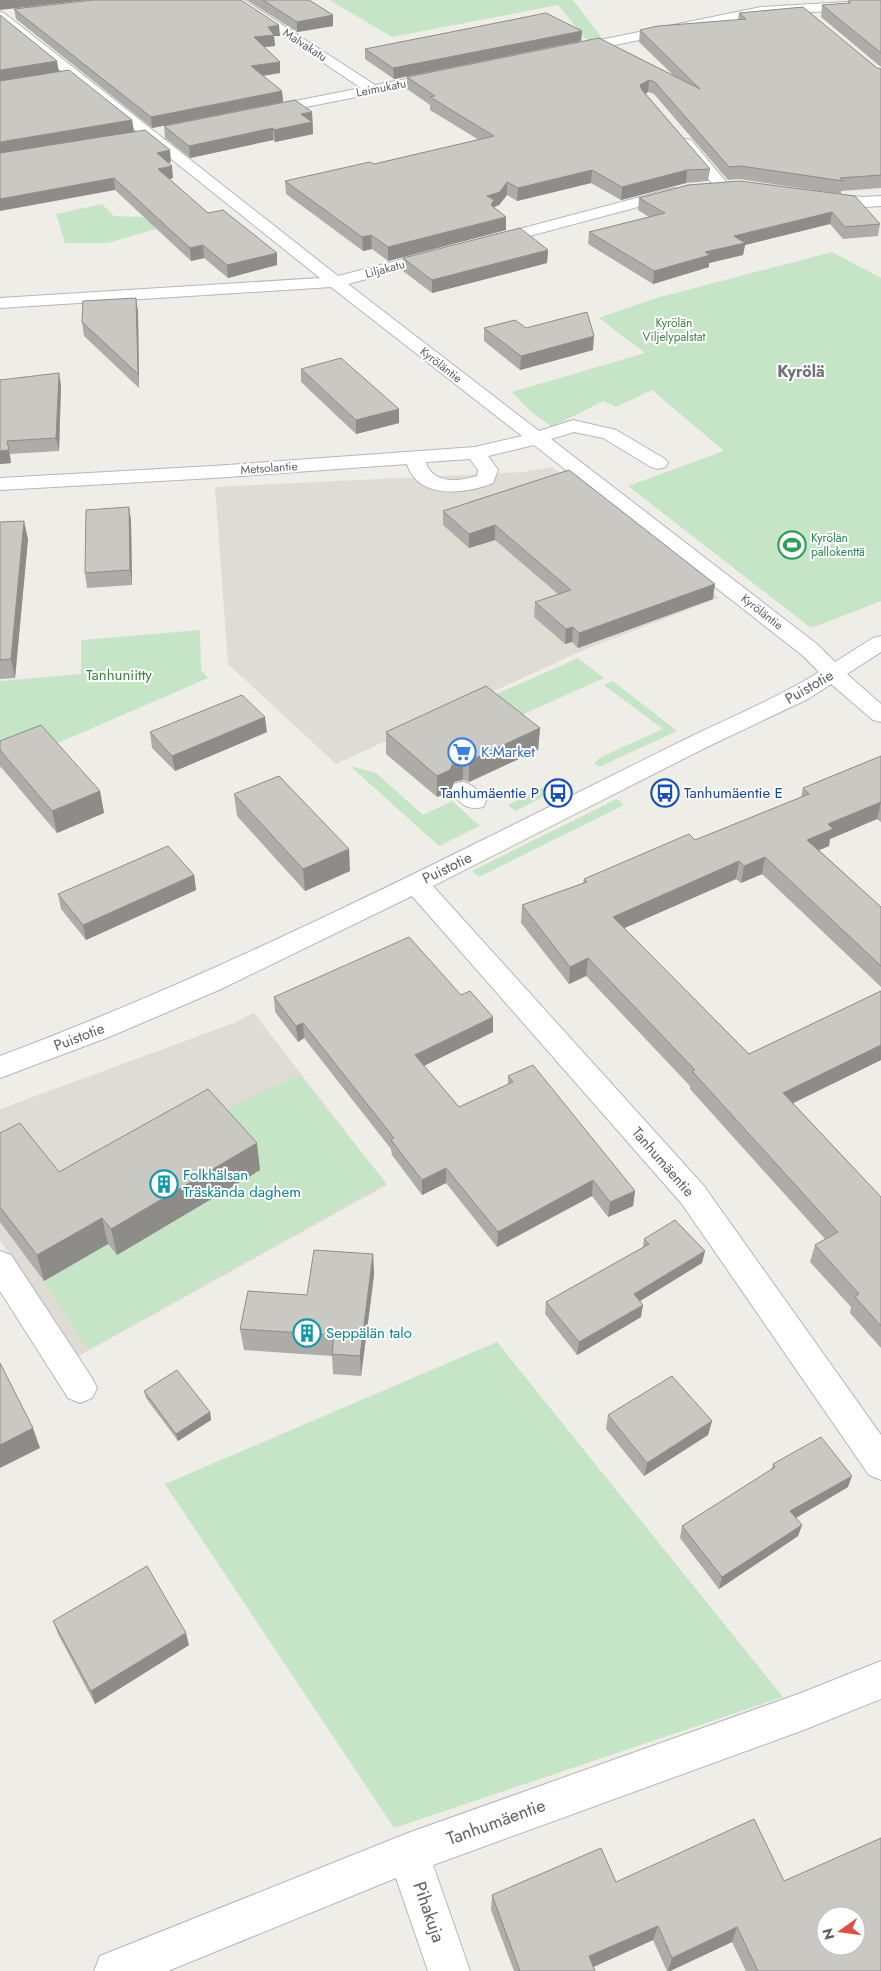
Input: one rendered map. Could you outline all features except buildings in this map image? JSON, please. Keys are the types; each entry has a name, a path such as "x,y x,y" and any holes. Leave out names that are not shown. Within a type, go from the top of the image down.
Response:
{"street":[{"name":"Malvakatu","path":"236,0 373,90"},
{"path":"558,52 761,11 881,4"},
{"path":"800,8 815,20"},
{"name":"Kyröläntie","path":"5,17 74,75 335,282 810,650 857,696 881,715"},
{"name":"Leimukatu","path":"256,113 461,72"},
{"path":"54,78 74,75"},
{"path":"128,138 168,131"},
{"path":"679,134 722,186"},
{"path":"704,188 739,186"},
{"path":"474,245 686,190"},
{"path":"808,197 842,201 881,201"},
{"name":"Liljakatu","path":"0,303 335,282 455,250"},
{"name":"Metsolantie","path":"0,484 475,453 512,446 572,426 609,434 658,463"},
{"path":"414,457 421,474 434,483 449,485 474,484 486,479 488,470 475,453"},
{"name":"Puistotie","path":"0,1067 99,1030 209,983 416,884 800,694 881,643"},
{"name":"Tanhumäentie","path":"416,884 693,1195 881,1464"},
{"path":"0,1264 80,1388"},
{"name":"Tanhumäentie","path":"115,1971 408,1853 792,1715 881,1680"},
{"name":"Pihakuja","path":"408,1853 449,1971"}],"shaded area":[{"path":"552,467 719,598 581,651 336,764 228,664 215,487 525,472"},
{"path":"254,1013 387,1185 77,1357 0,1240 0,1109 234,1023"}],"green space":[{"path":"329,0 573,0 603,39 588,42 558,5 392,37"},
{"path":"102,204 114,216 144,217 157,229 107,243 65,243 56,214"},
{"name":"Kyrölän Viljelypalstat","path":"832,252 881,278 881,601 811,628 628,486 724,451 652,390 616,407 603,401 552,427 531,412 512,392 645,353 599,318 653,299"},
{"name":"Tanhuniitty","path":"200,630 201,670 208,678 0,768 0,681 81,674 81,640"},
{"path":"578,658 604,678 517,717 492,696"},
{"path":"613,681 677,731 599,767 594,763 601,757 663,729 604,685"},
{"path":"350,766 376,773 423,815 452,801 480,826 439,846"},
{"path":"563,778 570,784 515,811 508,805"},
{"path":"617,799 624,805 479,877 472,871"},
{"path":"299,1075 386,1183 88,1350 44,1281 108,1244 212,1116"},
{"path":"497,1342 783,1697 394,1828 165,1484"}],"place":[{"name":"Kyrölän pallokenttä","path":"792,545"},
{"name":"K-Market","path":"462,752"},
{"name":"Tanhumäentie P","path":"558,793"},
{"name":"Tanhumäentie E","path":"665,793"},
{"name":"Folkhälsan Träskända daghem","path":"164,1184"},
{"name":"Seppälän talo","path":"307,1333"}],"district":[{"name":"Kyrölä","path":"801,371"}]}
